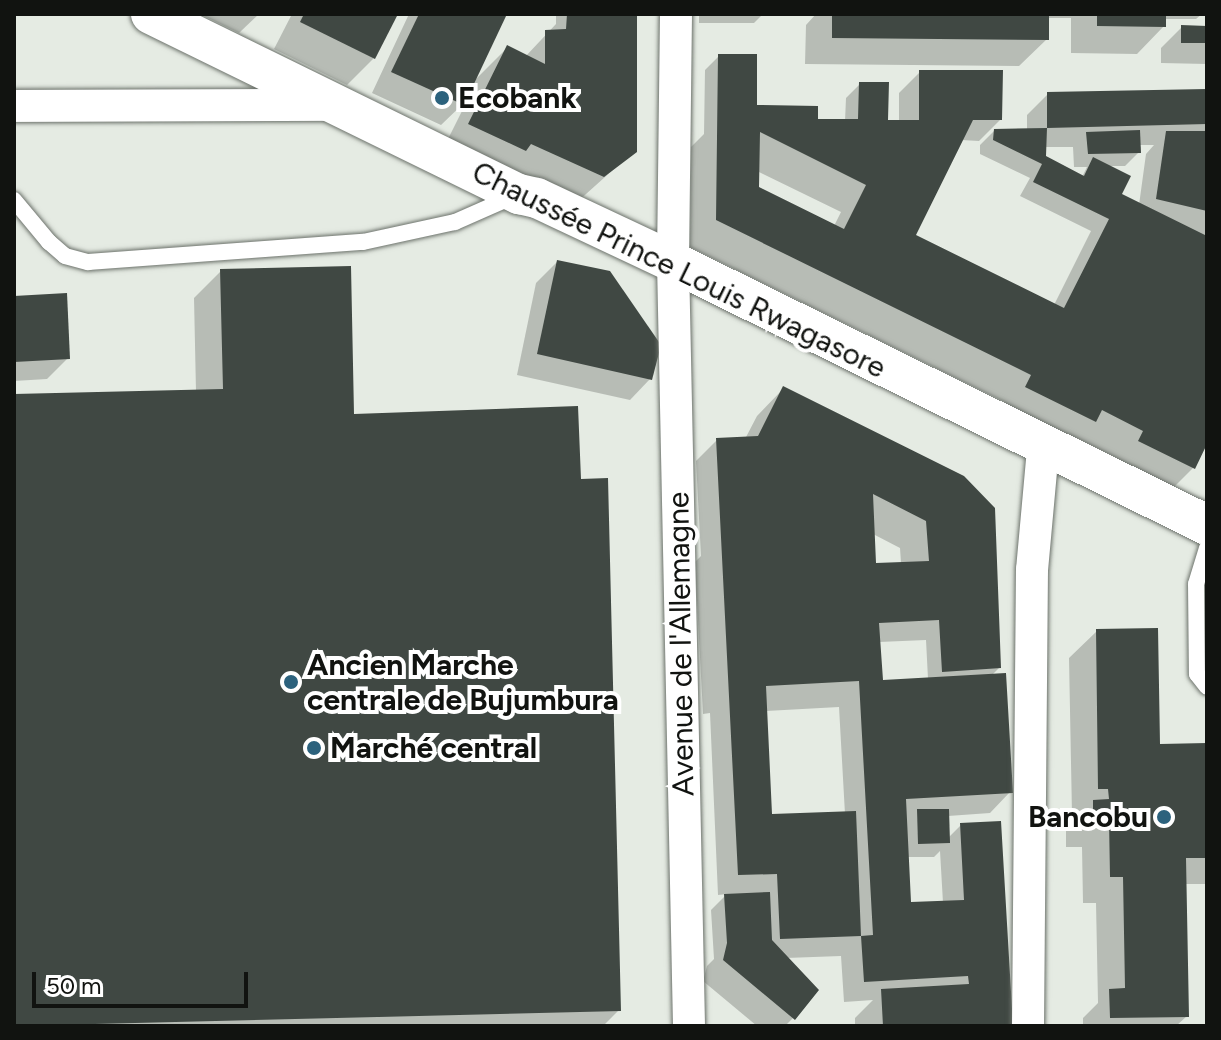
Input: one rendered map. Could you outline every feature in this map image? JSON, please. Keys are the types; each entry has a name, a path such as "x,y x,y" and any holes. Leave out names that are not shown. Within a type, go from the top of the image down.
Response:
{"street":[{"name":"Chaussée Prince Louis Rwagasore","path":"151,14 519,194 537,198 673,262 1043,448 1207,525"},
{"name":"Avenue de l'Allemagne","path":"676,14 673,262 689,1026"},
{"path":"14,106 335,105"},
{"path":"1028,1026 1032,570 1043,448"}],"lane":[{"path":"14,200 65,256 88,262 363,242 455,222 519,194"},
{"path":"1207,548 1196,584 1196,614 1197,674 1207,687"}],"building":[{"path":"304,14 398,14 375,59 300,22"},
{"path":"419,14 507,14 464,105 391,72"},
{"path":"567,14 637,14 637,152 604,177 531,144 526,151 468,124 507,45 545,64 545,30 566,29"},
{"path":"832,14 1049,14 1049,40 832,38"},
{"path":"1097,14 1166,14 1166,27 1097,26"},
{"path":"1181,25 1207,26 1207,43 1181,43"},
{"path":"718,54 757,54 757,105 818,106 818,119 858,119 859,82 889,82 888,120 919,120 919,70 1003,70 1002,120 973,120 916,235 1064,308 1109,219 1033,182 1042,164 993,140 994,129 1047,128 1046,156 1084,176 1093,157 1131,176 1122,194 1207,236 1207,444 1195,469 1138,441 1143,431 1102,410 1096,422 1025,387 1031,375 716,220","holes":["760,132 866,185 844,229 759,187"]},
{"path":"1207,89 1207,124 1047,128 1047,92"},
{"path":"1140,130 1141,153 1088,154 1086,132"},
{"path":"1166,131 1207,131 1207,211 1156,199"},
{"path":"557,260 610,271 661,345 652,380 537,354"},
{"name":"Marché central","path":"351,266 354,414 578,406 581,479 608,478 621,1011 14,1026 14,394 223,389 220,269"},
{"path":"67,293 70,359 14,362 14,296"},
{"path":"783,386 964,476 995,508 1001,668 942,672 939,620 879,623 883,680 1006,673 1013,793 906,799 911,902 964,900 960,823 1001,821 1013,1026 883,1026 881,989 969,984 968,976 864,982 861,936 780,939 777,874 738,875 716,438 758,436","holes":["873,494 926,521 929,561 876,563","859,681 873,935 861,936 856,811 772,814 766,686"]},
{"path":"1158,628 1160,744 1207,743 1207,858 1186,858 1189,1017 1110,1018 1109,989 1125,988 1123,877 1110,877 1109,820 1093,821 1093,800 1109,799 1108,789 1098,789 1096,629"},
{"path":"917,809 949,809 950,843 918,844"},
{"path":"770,892 772,940 819,990 795,1020 723,960 727,943 724,894"}],"place":[{"name":"Ecobank","path":"442,98"},
{"name":"Ancien Marche centrale de Bujumbura","path":"291,682"},
{"name":"Marché central","path":"314,748"},
{"name":"Bancobu","path":"1164,817"}]}
